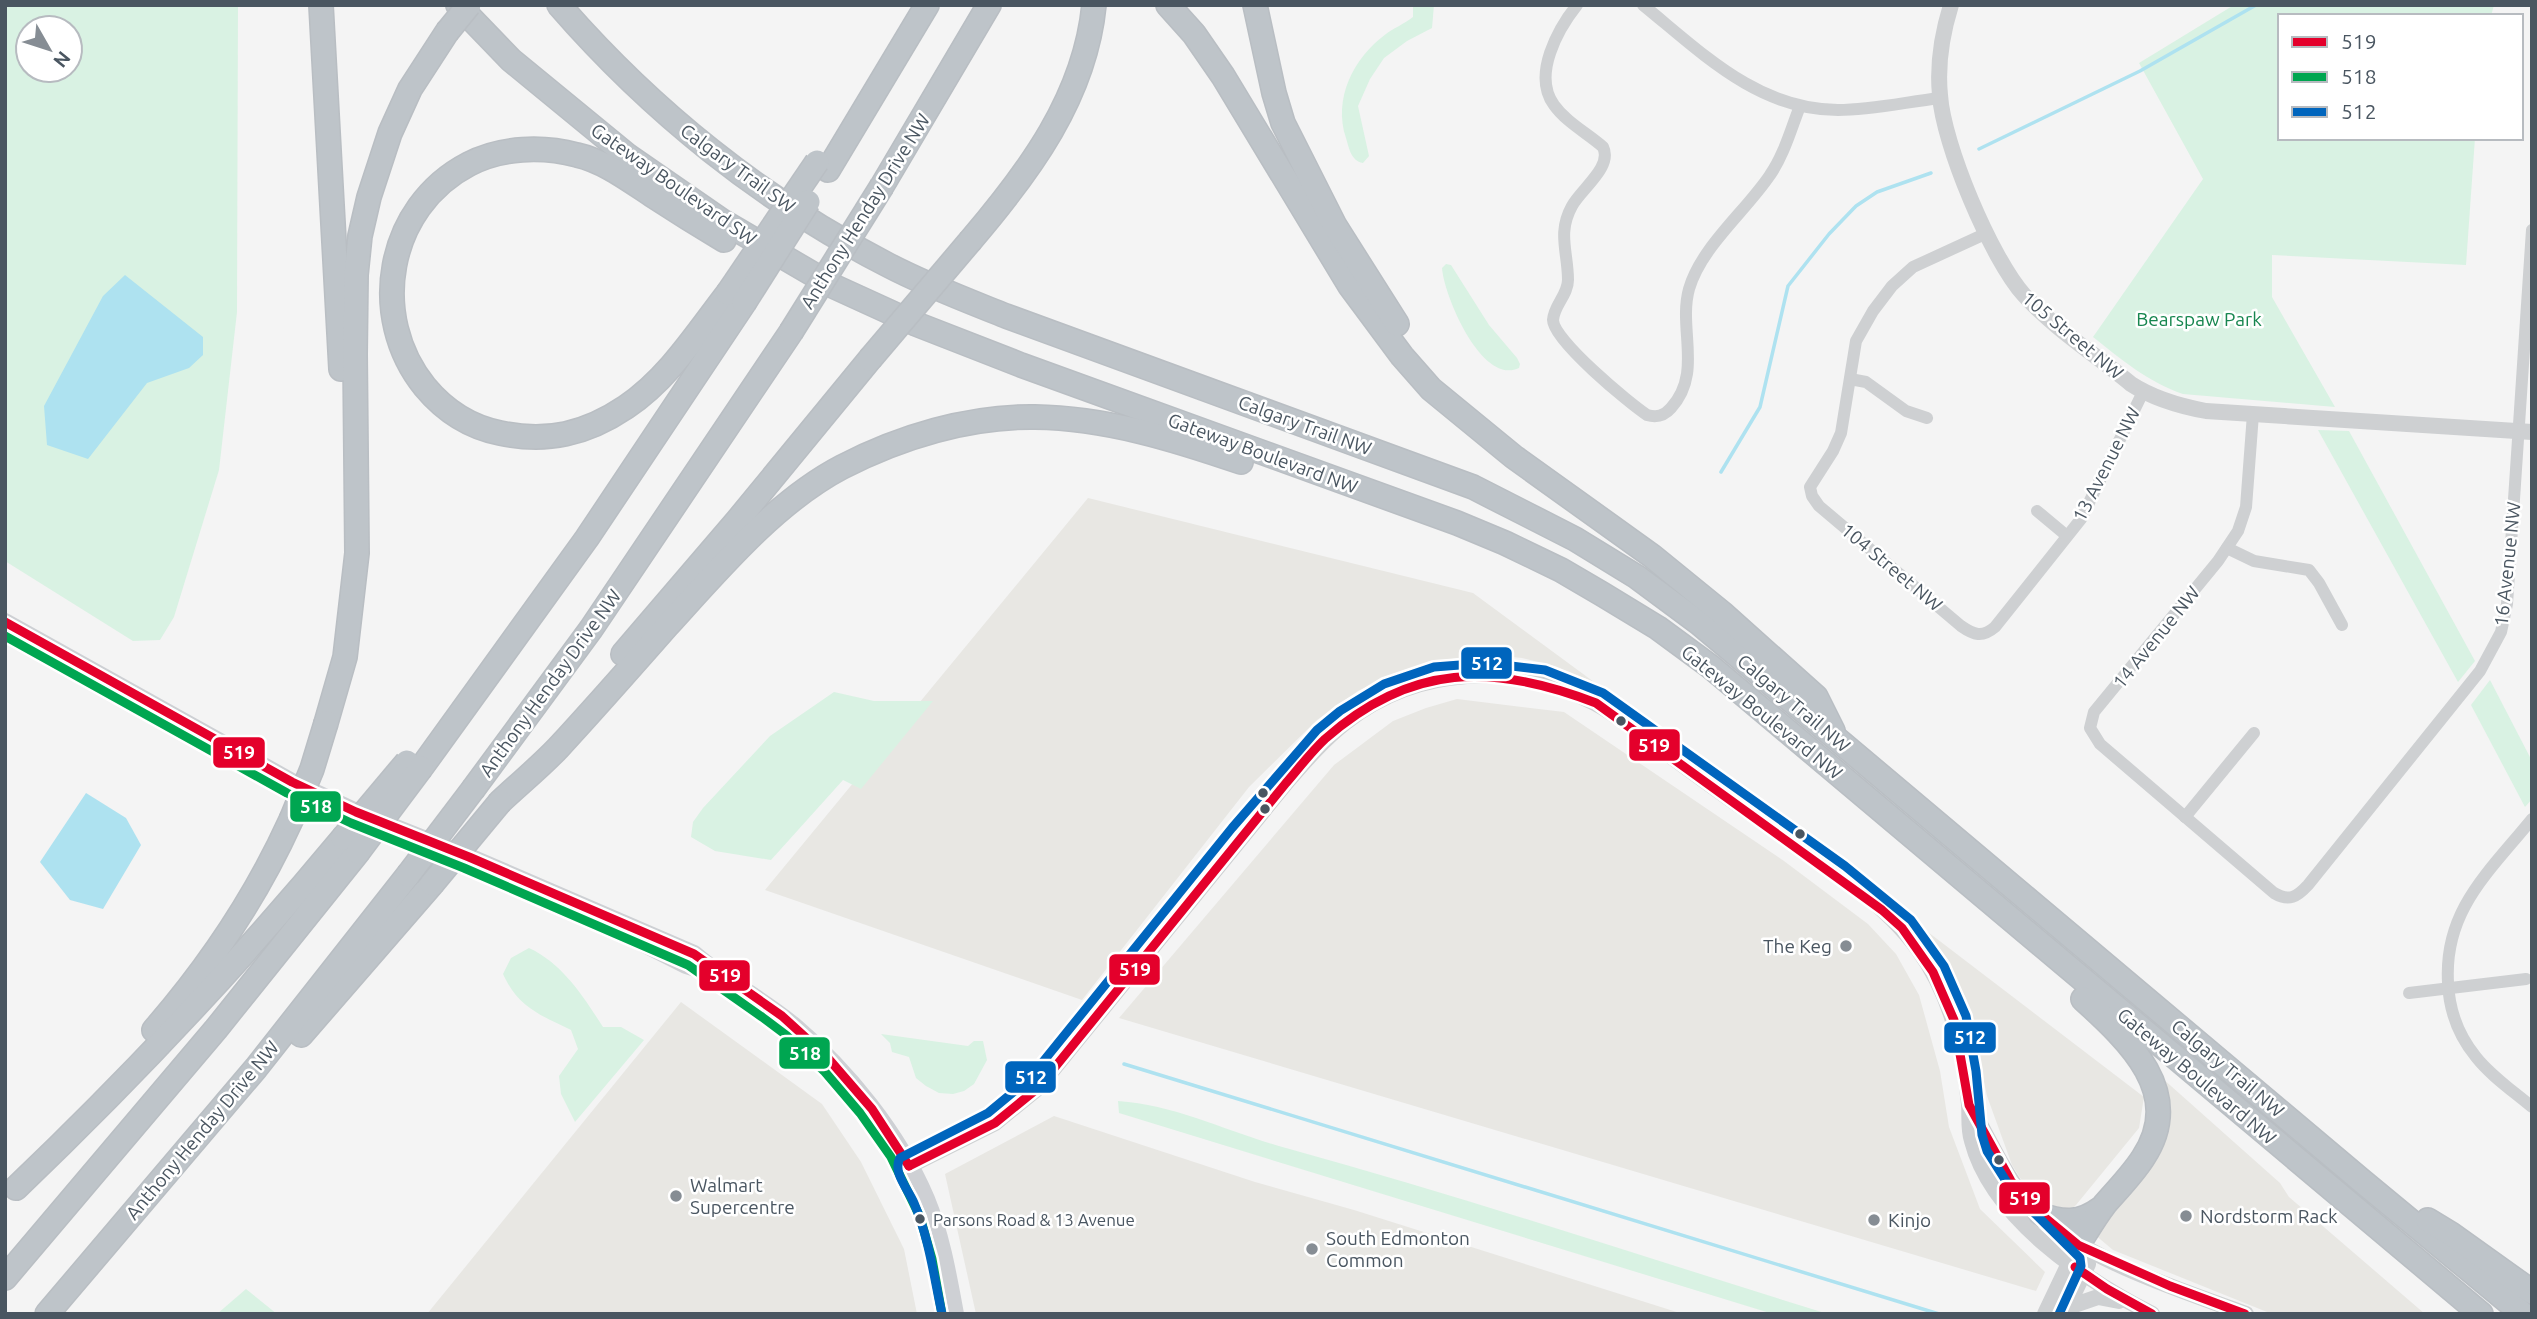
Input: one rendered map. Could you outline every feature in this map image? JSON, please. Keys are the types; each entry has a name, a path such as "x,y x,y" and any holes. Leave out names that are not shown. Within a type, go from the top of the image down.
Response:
{"highway":[{"path":"321,5 348,527 346,584 334,690"},
{"name":"Gateway Boulevard SW","path":"458,5 511,60 593,129 666,183 814,276 916,324"},
{"path":"11,1194 200,975 254,893 291,820 312,769 345,657 357,553 355,354 356,275 360,236 376,171 393,125 410,89 447,32 469,5"},
{"name":"Calgary Trail SW","path":"559,5 605,57 666,115 734,169 849,244 945,292"},
{"path":"5,1278 216,1029 351,845 544,599 653,442 736,298 925,5"},
{"name":"Anthony Henday Drive NW","path":"47,1314 263,1058 408,876 591,629 791,332 882,186 989,5"},
{"path":"938,93 984,34 1001,5"},
{"path":"149,1194 234,1112 432,884 971,240 1035,159 1057,123 1083,58 1094,5"},
{"path":"1168,5 1194,34 1223,76 1350,286 1402,356 1431,389 1541,477 1652,556 1723,612 1816,697 1837,740"},
{"path":"1255,5 1274,93 1298,156 1374,292 1467,420"},
{"path":"736,298 661,378 628,406 598,424 541,439 484,430 457,416 434,397 413,372 402,351 394,326 391,301 394,267 404,234 419,208 438,187 468,164 489,156 522,150 552,150 594,160 767,265 868,316 926,338 1021,365"},
{"name":"Calgary Trail NW","path":"945,292 1473,486 1524,510 1647,584 1699,622 2523,1314"},
{"name":"Gateway Boulevard NW","path":"916,324 1021,365 1457,523 1561,570 1658,628 1710,667 1987,898 2474,1309"},
{"path":"500,802 556,750 690,601 766,523 806,490 842,467 913,437 982,422 1033,417 1082,420 1130,428 1173,440 1417,519 1457,523"},
{"path":"11,1194 78,1129 187,1015 303,886 351,845"},
{"path":"1987,898 2032,952 2112,1025 2133,1048 2153,1083 2159,1116 2156,1134 2142,1159 2103,1207 2081,1253"},
{"path":"2362,1181 2451,1234 2532,1292"},
{"path":"2039,1214 2054,1220 2075,1221 2092,1215 2103,1207"}],"main road":[{"path":"5,622 292,782 356,812 555,895 651,950 716,974 762,1002 812,1043 870,1107 909,1166 932,1216 955,1314"}],"street":[{"path":"1577,5 1561,28 1552,50 1546,78 1548,92 1557,109 1603,147 1606,156 1567,216 1563,249 1568,281 1553,323 1559,337 1578,356 1641,411 1657,417 1670,409 1685,383 1690,358 1687,304 1693,278 1702,260 1773,172 1800,106"},
{"path":"1643,5 1738,80 1761,93 1800,106 1846,110 1940,98"},
{"name":"105 Street NW","path":"1948,6 1940,57 1940,98 1952,148 2003,267 2032,304 2143,392 2188,408 2525,432"},
{"name":"16 Avenue NW","path":"2185,817 2274,893 2290,899 2302,892 2316,875 2480,671 2496,644 2507,604 2525,432 2532,230"},
{"path":"1927,418 1906,411 1872,385 1850,379 1856,341 1892,286 1923,261 1987,233"},
{"name":"104 Street NW","path":"1850,379 1841,433 1833,451 1812,481 1810,492 1819,506 1961,626 1980,635"},
{"name":"13 Avenue NW","path":"1980,635 1995,627 2067,536 2092,498 2143,392"},
{"name":"14 Avenue NW","path":"2185,817 2100,744 2091,734 2090,728 2094,712 2238,531 2246,507 2253,414"},
{"name":"13 Avenue NW","path":"2037,511 2067,536"},
{"path":"2227,548 2254,561 2309,570 2342,625"},
{"path":"909,1166 995,1123 1038,1088 1241,836 1326,738 1348,720 1389,695 1436,679 1472,674 1516,677 1542,682 1596,703 1873,903 1902,928 1919,950 1946,997 1960,1046 1969,1105 1970,1137 1976,1156 1993,1187 2018,1218 2081,1253 2246,1314"},
{"path":"2185,817 2254,733"},
{"path":"2532,820 2478,886 2455,923 2447,961 2448,988 2454,1018 2473,1054 2532,1107"},
{"path":"2409,993 2526,979"},
{"path":"1969,1105 2011,1181 2039,1214 2081,1253 2083,1273 2065,1311"},
{"path":"2081,1253 2083,1273"},
{"path":"2045,1314 2081,1253"},
{"path":"2083,1273 2152,1314"},
{"path":"2065,1311 2098,1297 2132,1303"}],"shaded area":[{"path":"1088,498 1473,593 1594,682 1555,666 1522,658 1492,655 1426,664 1393,674 1358,691 1317,720 1249,787 1082,1000 765,890"},
{"path":"1457,699 1564,712 1784,861 1868,924 1896,954 1919,995 1940,1071 1949,1127 1980,1209 2045,1272 2036,1291 1119,1018 1334,765 1393,721"},
{"path":"1924,929 2144,1097 2139,1128 2076,1205 2064,1215 2034,1200 2012,1165 1987,1096 1966,998"},
{"path":"681,1002 822,1104 861,1162 904,1249 917,1314 427,1314"},
{"path":"2162,1078 2280,1183 2289,1197 2425,1314 2272,1314 2113,1250 2094,1234 2157,1154 2167,1131 2168,1103"},
{"name":"South Edmonton Common","path":"1054,1116 1255,1182 1354,1210 1683,1314 976,1314 945,1174"}],"green space":[{"path":"5,5 238,5 237,312 219,470 174,617 160,640 133,641 5,561"},
{"path":"1413,5 1434,5 1432,28 1407,41 1384,58 1370,79 1358,106 1369,156 1363,163 1359,162 1350,150 1343,123 1344,94 1355,67 1364,55 1389,32 1413,17"},
{"name":"Bearspaw Park","path":"2234,5 2494,5 2492,14 2278,14 2278,140 2475,140 2466,265 2272,255 2272,297 2335,407 2183,394 2147,377 2093,337 2203,179 2139,63"},
{"path":"1446,264 1451,265 1489,325 1517,358 1519,368 1505,370 1492,364 1467,335 1457,317 1444,281 1442,268"},
{"path":"2318,430 2349,431 2475,661 2458,682"},
{"path":"2490,680 2532,761 2532,799 2525,807 2471,705"},
{"path":"834,692 874,701 933,701 861,789 843,780 771,860 715,851 691,837 693,822 703,808 770,736"},
{"path":"529,948 562,972 603,1027 621,1027 644,1040 575,1122 561,1094 559,1076 578,1049 571,1030 531,1009 516,995 503,974 511,958"},
{"path":"881,1034 968,1046 974,1041 983,1041 987,1060 974,1084 964,1091 953,1094 939,1093 916,1078 909,1057 892,1052 890,1043"},
{"path":"1118,1101 1182,1114 1265,1142 1490,1208 1828,1314 1773,1314 1119,1113"},
{"path":"246,1289 277,1314 217,1314"}],"water":[{"path":"125,275 203,337 203,355 189,368 147,383 88,459 47,445 44,406 103,296"},
{"path":"86,793 126,818 141,845 103,909 70,900 40,862"}],"waterway":[{"path":"1979,149 2140,71 2256,5"},
{"path":"1721,472 1760,407 1788,286 1829,234 1856,206 1877,192 1931,173"},
{"path":"1124,1064 1939,1314"}],"transit line":[{"name":"519","path":"5,622 292,782 356,812 469,857 694,954 782,1016 827,1057 872,1109 909,1166"},
{"name":"518","path":"5,636 287,793 351,823 464,868 688,965 762,1017 786,1035 825,1072 860,1113 891,1157 920,1217 932,1259 942,1314"},
{"name":"512","path":"942,1314 924,1230 899,1175 900,1158 988,1113 1029,1079 1232,828 1317,730 1340,711 1384,684 1434,667 1486,663 1545,670 1603,693 1845,866 1911,920 1944,966 1966,1016 1976,1071 1982,1135 1987,1151 2013,1192 2080,1258 2081,1266 2059,1314"},
{"name":"519","path":"909,1166 995,1123 1038,1088 1286,783 1325,739 1357,714 1389,696 1421,684 1454,678 1488,677 1522,681 1596,703 1882,910 1902,928 1933,972 1954,1020 1969,1105 2011,1181 2032,1207 2078,1245 2170,1286 2245,1314"},
{"name":"519","path":"2075,1267 2107,1289 2152,1314"}],"place":[{"name":"The Keg","path":"1846,946"},
{"name":"Walmart Supercentre","path":"676,1196"},
{"name":"Nordstorm Rack","path":"2186,1216"},
{"name":"Parsons Road & 13 Avenue","path":"920,1219"},
{"name":"Kinjo","path":"1874,1220"},
{"name":"South Edmonton Common","path":"1312,1249"}]}
